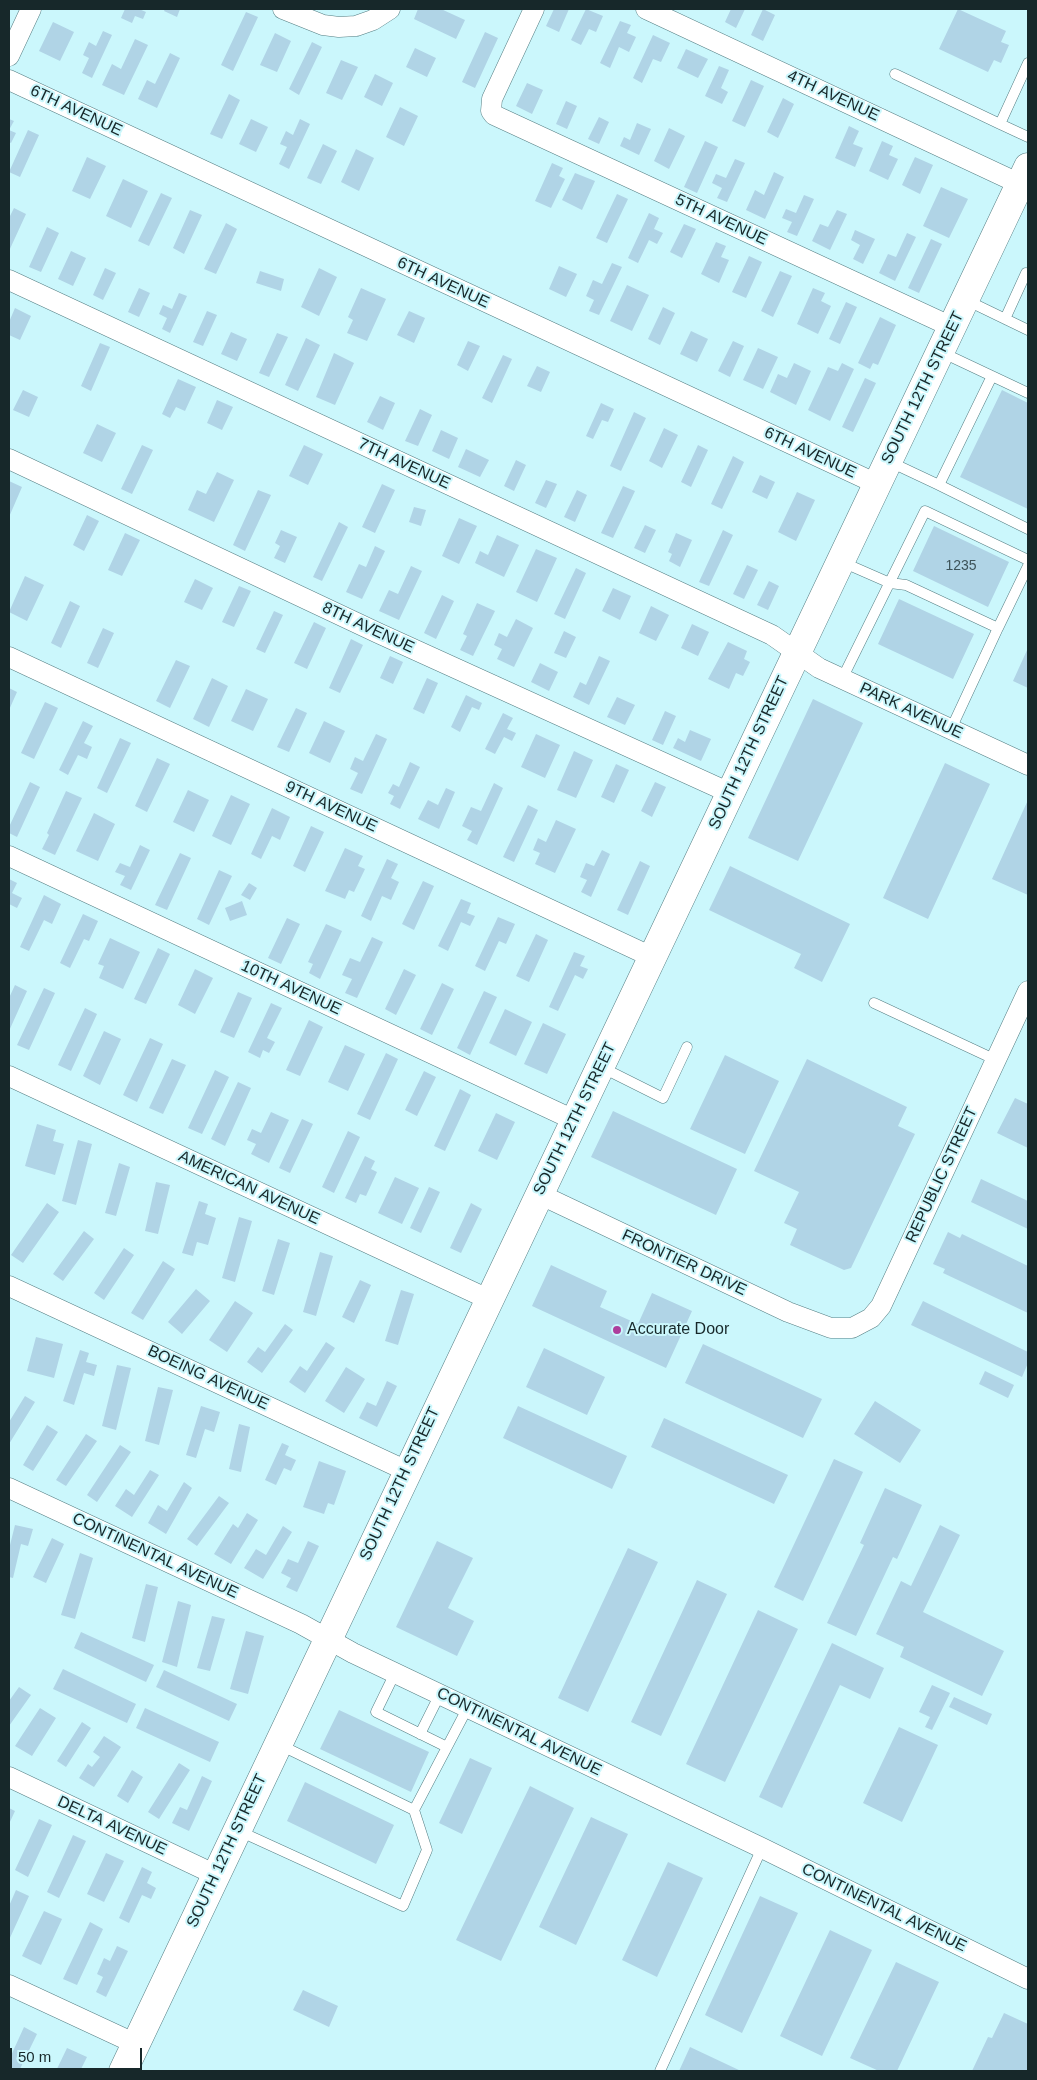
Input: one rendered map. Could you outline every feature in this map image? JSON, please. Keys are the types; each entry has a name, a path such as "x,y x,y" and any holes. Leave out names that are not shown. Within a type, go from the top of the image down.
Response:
{"street":[{"path":"9,56 31,9"},
{"path":"283,9 322,25 339,27 356,26 373,20 390,9"},
{"name":"5TH AVENUE","path":"534,9 492,99 491,111 510,123 952,327"},
{"name":"4TH AVENUE","path":"646,9 1024,176"},
{"name":"6TH AVENUE","path":"9,80 883,473"},
{"name":"SOUTH 12TH STREET","path":"123,2071 488,1299 1024,176"},
{"name":"7TH AVENUE","path":"9,280 772,636 796,652"},
{"name":"8TH AVENUE","path":"9,458 378,633 730,793"},
{"name":"PARK AVENUE","path":"796,652 819,668 1028,765"},
{"name":"9TH AVENUE","path":"9,657 652,957"},
{"name":"10TH AVENUE","path":"9,856 574,1120"},
{"name":"REPUBLIC STREET","path":"831,1328 852,1328 871,1318 881,1306 1027,998"},
{"name":"AMERICAN AVENUE","path":"9,1076 488,1299"},
{"name":"FRONTIER DRIVE","path":"539,1194 788,1312 831,1328"},
{"name":"BOEING AVENUE","path":"9,1286 407,1471"},
{"name":"CONTINENTAL AVENUE","path":"9,1488 301,1624 395,1673 762,1848 1028,1979"},
{"name":"DELTA AVENUE","path":"9,1777 216,1876"},
{"path":"9,1985 136,2044"}],"lane":[{"path":"1000,124 1028,63"},
{"path":"895,74 1028,137"},
{"path":"1005,319 1026,273 1028,274"},
{"path":"965,300 1028,330"},
{"path":"940,352 1028,393"},
{"path":"939,485 992,376"},
{"path":"883,473 939,485 1028,529"},
{"path":"842,678 924,511 1028,560"},
{"path":"841,561 890,583 906,584 998,628"},
{"path":"951,729 1028,566"},
{"path":"874,1003 996,1060"},
{"path":"600,1067 663,1098 687,1047"},
{"path":"395,1673 376,1712 447,1748"},
{"path":"420,1734 440,1694"},
{"path":"237,1830 403,1906 427,1850 414,1810 468,1707"},
{"path":"278,1744 414,1810"},
{"path":"660,2071 762,1848"}],"building":[{"path":"125,9 139,9 146,12 143,19 135,16 132,23 121,18"},
{"path":"165,9 180,9 177,17 164,11"},
{"path":"418,9 441,9 465,20 456,39 414,19"},
{"path":"554,9 569,9 559,32 546,26"},
{"path":"586,9 603,16 596,32 589,29 581,45 571,40"},
{"path":"731,9 745,9 736,28 725,22"},
{"path":"763,9 775,15 763,41 751,35"},
{"path":"958,9 1006,31 1001,42 1009,45 1001,63 994,60 988,72 939,49"},
{"path":"246,12 258,17 233,71 221,65"},
{"path":"620,21 631,25 627,33 636,37 629,52 619,47 610,68 600,63"},
{"path":"53,22 74,32 60,61 39,51"},
{"path":"103,31 112,35 92,78 82,73 89,58 83,55 89,42 96,46"},
{"path":"485,32 498,38 475,88 462,82"},
{"path":"275,33 291,41 277,72 260,65"},
{"path":"653,35 670,43 661,62 653,59 642,83 633,78"},
{"path":"135,39 148,45 124,95 102,85 112,64 121,69"},
{"path":"312,42 322,47 299,95 289,89"},
{"path":"415,48 436,58 427,77 406,67"},
{"path":"686,49 708,59 698,78 677,68"},
{"path":"170,53 180,58 157,108 138,99 147,80 155,84"},
{"path":"341,60 358,67 342,100 326,93"},
{"path":"719,66 729,70 721,88 728,92 722,104 705,96"},
{"path":"375,74 393,83 382,106 364,97"},
{"path":"751,80 764,86 745,127 732,121"},
{"path":"527,83 543,90 532,114 516,106"},
{"path":"229,94 240,100 222,139 210,134"},
{"path":"783,98 794,104 778,138 767,132"},
{"path":"566,101 577,106 567,129 556,124"},
{"path":"400,107 418,116 404,146 386,137"},
{"path":"599,117 609,122 599,144 588,139"},
{"path":"9,119 14,121 9,130"},
{"path":"251,119 268,127 256,152 239,144"},
{"path":"300,119 310,124 289,169 279,164 287,147 280,144 286,131 293,135"},
{"path":"637,123 651,129 639,155 620,146 624,137 630,140"},
{"path":"849,126 859,131 853,144 863,148 855,167 835,158"},
{"path":"669,128 685,136 669,169 654,161"},
{"path":"9,130 16,133 11,143 9,142"},
{"path":"28,130 39,135 20,177 9,172"},
{"path":"705,141 718,147 697,193 684,187"},
{"path":"882,141 893,146 889,155 898,159 888,180 869,171"},
{"path":"323,144 337,151 321,184 307,178"},
{"path":"356,149 374,158 359,191 341,182"},
{"path":"87,157 106,166 90,199 72,191"},
{"path":"915,157 933,165 920,194 902,185"},
{"path":"735,159 745,163 727,202 717,198 722,188 712,183 716,174 726,178"},
{"path":"552,163 563,168 559,176 565,179 551,208 535,201"},
{"path":"774,172 784,177 765,219 746,210 755,190 764,195"},
{"path":"575,173 595,181 582,210 562,200"},
{"path":"123,179 148,191 131,228 106,216"},
{"path":"941,187 968,199 949,238 923,226"},
{"path":"161,193 172,198 149,246 138,241"},
{"path":"617,194 628,199 607,243 596,238"},
{"path":"804,195 814,199 797,236 787,232 792,222 782,218 786,209 796,213"},
{"path":"14,208 26,214 9,251 9,218"},
{"path":"190,210 202,215 184,254 173,248"},
{"path":"837,210 847,214 830,250 812,241 820,224 828,227"},
{"path":"649,213 659,218 654,229 663,233 657,244 649,240 638,263 628,258"},
{"path":"226,223 237,229 216,274 204,269"},
{"path":"684,224 696,229 682,258 670,252"},
{"path":"47,227 59,233 41,272 29,267"},
{"path":"855,230 875,239 863,264 853,259 860,245 851,240"},
{"path":"907,233 916,237 895,281 879,273 888,254 896,257"},
{"path":"931,239 942,244 919,293 908,288"},
{"path":"716,242 726,246 721,257 729,260 719,283 701,274"},
{"path":"71,251 86,258 73,286 58,279"},
{"path":"749,256 762,262 746,298 732,292"},
{"path":"612,263 622,267 599,315 589,311 594,300 586,296 593,280 602,284"},
{"path":"559,266 577,274 566,297 549,289"},
{"path":"105,268 116,273 103,300 93,295"},
{"path":"319,268 337,277 319,316 301,307"},
{"path":"260,271 284,279 281,291 256,283"},
{"path":"780,271 792,276 773,317 761,311"},
{"path":"627,285 649,295 632,331 610,321"},
{"path":"139,288 150,293 139,317 128,312"},
{"path":"361,288 386,299 367,341 347,333 353,320 348,317"},
{"path":"813,288 825,293 821,301 831,306 818,334 797,324"},
{"path":"179,293 187,296 170,333 162,329 167,318 159,314 163,305 172,309"},
{"path":"846,302 857,307 840,344 829,339"},
{"path":"663,307 675,313 660,345 648,339"},
{"path":"15,308 31,316 20,340 9,335 9,322"},
{"path":"207,311 217,315 203,346 193,342"},
{"path":"409,311 425,318 414,343 397,335"},
{"path":"880,317 896,325 878,365 873,363 870,369 858,363"},
{"path":"691,331 708,339 697,362 680,354"},
{"path":"231,332 247,339 237,361 221,354"},
{"path":"277,333 288,337 269,377 259,373"},
{"path":"306,338 320,345 298,391 285,385"},
{"path":"468,341 480,346 468,371 457,365"},
{"path":"733,341 744,346 730,377 718,371"},
{"path":"100,343 110,347 91,391 81,386"},
{"path":"758,348 778,357 763,389 743,380"},
{"path":"334,353 354,363 335,405 316,397"},
{"path":"503,355 512,359 492,403 482,398"},
{"path":"794,363 811,371 796,405 770,392 778,374 787,378"},
{"path":"842,363 854,369 830,421 808,410 828,367 838,371"},
{"path":"537,366 550,372 541,392 527,386"},
{"path":"865,378 876,383 853,432 842,427"},
{"path":"178,379 196,387 185,411 176,407 170,418 162,414"},
{"path":"23,390 38,397 29,417 13,410"},
{"path":"1002,390 1028,403 1028,509 960,477"},
{"path":"380,396 395,403 383,430 367,422"},
{"path":"217,400 233,407 222,430 207,423"},
{"path":"601,403 614,409 608,422 602,420 593,439 586,436"},
{"path":"420,409 432,415 418,446 405,441"},
{"path":"634,412 646,418 621,471 610,466"},
{"path":"97,424 116,433 102,462 83,453"},
{"path":"664,428 678,435 662,468 649,461"},
{"path":"441,430 458,438 449,459 432,451"},
{"path":"142,445 153,450 132,494 121,489"},
{"path":"304,445 323,454 308,485 289,476"},
{"path":"698,445 708,450 691,487 681,482"},
{"path":"466,449 489,460 480,477 458,467"},
{"path":"733,456 744,462 722,509 711,504"},
{"path":"516,460 526,465 514,491 504,486"},
{"path":"217,472 234,480 214,522 188,510 197,490 206,494"},
{"path":"760,475 775,482 767,499 752,492"},
{"path":"546,480 557,484 546,508 535,503"},
{"path":"9,481 22,487 9,517"},
{"path":"382,484 395,490 375,533 362,527"},
{"path":"623,486 635,491 613,538 601,533"},
{"path":"258,490 271,495 245,551 233,545"},
{"path":"577,490 587,495 575,522 564,517"},
{"path":"797,492 815,500 796,541 778,532"},
{"path":"414,507 426,510 421,526 409,522"},
{"path":"87,515 99,521 84,551 73,545"},
{"path":"459,518 477,526 459,564 442,556"},
{"path":"339,522 348,527 322,581 313,577"},
{"path":"645,525 656,530 645,553 634,548"},
{"path":"934,526 1009,562 988,607 913,571"},
{"path":"281,530 297,537 285,563 274,558 280,546 275,543"},
{"path":"723,530 733,535 709,586 699,582"},
{"path":"125,533 140,540 122,576 108,570"},
{"path":"676,533 692,540 680,567 669,561 672,554 668,552"},
{"path":"497,535 519,545 504,577 475,563 480,551 488,555"},
{"path":"375,546 385,551 362,599 346,592 359,564 366,567"},
{"path":"536,549 557,558 537,602 516,592"},
{"path":"747,565 758,570 744,599 733,594"},
{"path":"411,566 422,571 399,620 379,611 389,590 398,594"},
{"path":"576,568 586,573 565,619 554,614"},
{"path":"25,576 44,585 27,621 9,612"},
{"path":"195,579 213,588 202,610 184,602"},
{"path":"769,581 779,586 768,610 757,605"},
{"path":"239,586 251,591 234,627 222,622"},
{"path":"613,588 631,596 620,620 602,611"},
{"path":"442,595 454,601 436,639 424,633"},
{"path":"899,599 974,634 953,679 878,644"},
{"path":"70,601 80,606 61,648 51,643"},
{"path":"477,603 495,611 473,656 460,650 467,636 463,634"},
{"path":"651,606 669,615 656,641 639,633"},
{"path":"274,611 283,615 265,653 256,649"},
{"path":"516,619 533,628 514,667 497,659 502,649 494,645 499,633 507,637"},
{"path":"314,622 326,628 307,669 294,663"},
{"path":"692,624 709,632 698,656 681,648"},
{"path":"103,628 114,633 98,668 87,663"},
{"path":"564,631 576,637 566,658 554,653"},
{"path":"351,639 363,645 340,693 329,688"},
{"path":"728,642 747,651 744,659 750,662 743,676 736,673 729,689 708,679"},
{"path":"1028,648 1028,688 1013,681"},
{"path":"390,656 403,662 393,684 380,678"},
{"path":"599,656 610,661 589,705 573,697 580,682 586,685"},
{"path":"176,660 190,666 170,708 156,701"},
{"path":"540,663 558,672 549,691 531,682"},
{"path":"212,678 228,686 209,727 193,719"},
{"path":"427,678 438,683 424,714 413,709"},
{"path":"9,688 17,692 9,710"},
{"path":"246,689 268,699 253,731 231,721"},
{"path":"466,695 482,703 479,710 472,707 460,732 451,727"},
{"path":"617,697 635,705 625,725 607,717"},
{"path":"813,699 863,723 798,861 748,838"},
{"path":"45,702 58,708 34,759 21,753"},
{"path":"296,708 307,713 289,752 277,747"},
{"path":"665,711 676,716 663,745 652,740"},
{"path":"503,713 513,718 507,729 516,733 512,741 504,737 495,754 485,749"},
{"path":"83,721 93,726 84,743 92,747 87,759 78,755 68,775 59,770"},
{"path":"324,721 345,731 330,763 309,753"},
{"path":"690,730 711,739 701,761 673,748 678,738 685,742"},
{"path":"376,734 387,739 362,794 350,789 358,773 350,769 355,757 363,761"},
{"path":"536,734 560,745 545,778 521,767"},
{"path":"120,738 131,743 107,793 97,788"},
{"path":"574,751 593,760 576,798 557,790"},
{"path":"157,758 170,764 147,812 135,806"},
{"path":"410,762 420,767 400,809 390,804 394,796 388,793 393,784 399,787"},
{"path":"945,763 990,784 928,919 883,898"},
{"path":"616,764 629,770 614,803 601,797"},
{"path":"30,782 40,787 17,837 9,833 9,827"},
{"path":"655,782 666,787 652,817 641,811"},
{"path":"494,783 503,788 477,845 467,840 472,831 462,826 471,807 481,811"},
{"path":"446,788 455,792 439,829 418,819 428,800 438,805"},
{"path":"188,790 209,800 194,832 173,822"},
{"path":"66,791 82,798 55,855 42,849"},
{"path":"231,795 250,804 231,845 212,836"},
{"path":"1028,800 1028,895 992,879"},
{"path":"528,805 538,810 514,862 503,857"},
{"path":"272,808 290,817 280,840 272,836 261,859 251,854"},
{"path":"94,813 115,824 98,861 76,851"},
{"path":"556,820 576,829 555,873 535,864 540,853 533,850 538,838 546,842"},
{"path":"311,826 324,832 305,872 293,866"},
{"path":"140,845 150,850 131,890 120,885 125,876 115,872 120,863 130,867"},
{"path":"345,848 363,856 358,866 365,869 354,892 349,890 345,899 325,891"},
{"path":"602,850 610,854 591,897 581,892 587,880 580,877 586,863 594,866"},
{"path":"180,853 191,858 167,910 155,905"},
{"path":"387,859 398,864 391,878 399,882 391,900 382,896 371,921 361,916"},
{"path":"640,861 650,866 628,915 617,910"},
{"path":"730,866 850,924 822,982 794,968 801,954 709,910"},
{"path":"219,870 232,876 209,925 197,919"},
{"path":"9,879 17,883 12,893 22,898 17,908 9,904"},
{"path":"423,881 434,886 414,930 402,924"},
{"path":"249,883 257,888 250,900 241,895"},
{"path":"44,895 61,904 52,924 44,920 29,951 20,947"},
{"path":"461,899 471,903 467,913 475,916 470,926 461,922 448,951 438,946"},
{"path":"242,901 247,915 230,921 225,908"},
{"path":"83,914 98,921 89,941 84,939 70,968 60,963"},
{"path":"498,917 515,924 506,944 499,941 485,971 475,966"},
{"path":"287,918 300,924 281,964 268,958"},
{"path":"326,924 342,931 320,979 309,973 313,964 308,962"},
{"path":"536,934 548,940 529,982 516,976"},
{"path":"372,937 383,942 357,998 345,993 352,979 342,975 350,958 360,962"},
{"path":"110,938 140,952 123,989 99,978 104,966 98,964"},
{"path":"158,948 170,954 146,1004 134,999"},
{"path":"574,952 585,956 580,966 588,969 583,979 575,975 558,1011 549,1007"},
{"path":"195,969 213,978 195,1014 178,1005"},
{"path":"404,969 416,975 396,1015 385,1009"},
{"path":"442,983 454,989 432,1035 420,1029"},
{"path":"15,985 27,991 9,1031 9,998"},
{"path":"44,988 55,993 29,1050 17,1045"},
{"path":"484,991 497,997 470,1055 457,1048"},
{"path":"238,992 252,998 234,1038 220,1032"},
{"path":"271,1003 282,1008 267,1038 275,1042 269,1053 263,1050 260,1058 248,1052"},
{"path":"85,1008 97,1014 71,1071 58,1065"},
{"path":"505,1009 532,1022 516,1056 489,1043"},
{"path":"309,1020 323,1027 300,1076 286,1070"},
{"path":"543,1023 566,1034 547,1074 524,1064"},
{"path":"104,1031 121,1039 100,1085 83,1076"},
{"path":"150,1038 163,1044 137,1102 123,1095"},
{"path":"345,1045 365,1054 348,1091 328,1082"},
{"path":"386,1053 398,1059 370,1120 357,1114"},
{"path":"725,1055 779,1081 745,1154 690,1129"},
{"path":"172,1059 186,1065 163,1114 149,1108"},
{"path":"807,1059 907,1107 898,1126 915,1134 851,1268 844,1270 790,1245 797,1229 784,1223 799,1192 754,1171"},
{"path":"215,1070 229,1077 202,1134 188,1128"},
{"path":"424,1071 436,1077 417,1116 405,1110"},
{"path":"238,1082 251,1088 225,1146 211,1139"},
{"path":"460,1089 471,1095 445,1151 434,1146"},
{"path":"1015,1098 1028,1104 1028,1148 997,1133"},
{"path":"613,1111 737,1169 716,1215 591,1157"},
{"path":"271,1112 289,1120 269,1163 251,1154 256,1144 247,1140 252,1129 261,1133"},
{"path":"496,1113 515,1122 497,1160 478,1151"},
{"path":"302,1119 313,1124 290,1173 279,1168"},
{"path":"37,1124 56,1130 53,1141 64,1144 55,1175 25,1166"},
{"path":"348,1131 360,1137 334,1193 322,1187"},
{"path":"78,1140 92,1144 76,1205 62,1201"},
{"path":"365,1156 375,1161 371,1169 377,1172 366,1196 360,1194 356,1203 345,1198"},
{"path":"119,1163 130,1167 116,1216 105,1213"},
{"path":"395,1177 419,1188 402,1224 378,1213"},
{"path":"981,1179 1028,1201 1028,1229 971,1202"},
{"path":"156,1182 170,1185 158,1234 145,1231"},
{"path":"429,1187 440,1192 421,1233 410,1228"},
{"path":"199,1201 208,1204 205,1214 216,1218 208,1245 197,1242 193,1256 182,1253"},
{"path":"47,1203 59,1212 23,1263 11,1255"},
{"path":"471,1203 482,1209 461,1253 450,1248"},
{"path":"239,1217 252,1221 235,1282 222,1278"},
{"path":"84,1231 94,1239 63,1281 53,1274"},
{"path":"948,1232 960,1238 962,1234 1028,1266 1028,1313 943,1273 945,1269 933,1264"},
{"path":"278,1239 290,1243 274,1295 262,1291"},
{"path":"124,1248 134,1255 104,1300 94,1293"},
{"path":"320,1252 333,1256 316,1316 303,1312"},
{"path":"163,1261 175,1269 143,1320 131,1313"},
{"path":"551,1265 607,1291 600,1307 638,1324 652,1293 692,1311 666,1368 532,1306"},
{"path":"360,1280 371,1285 354,1323 342,1317"},
{"path":"196,1289 210,1301 182,1334 168,1322"},
{"path":"401,1290 414,1294 398,1345 385,1341"},
{"path":"235,1301 253,1313 227,1352 209,1340"},
{"path":"923,1301 1028,1352 1028,1363 1022,1377 911,1325"},
{"path":"285,1324 293,1330 262,1373 247,1362 258,1347 265,1352"},
{"path":"36,1337 63,1344 54,1378 27,1371"},
{"path":"326,1342 335,1348 305,1393 289,1382 300,1366 307,1371"},
{"path":"703,1344 822,1399 803,1438 685,1383"},
{"path":"544,1348 605,1377 587,1415 526,1387"},
{"path":"80,1350 89,1353 86,1362 97,1365 94,1376 84,1373 74,1405 63,1401"},
{"path":"117,1365 131,1368 116,1430 102,1426"},
{"path":"346,1367 365,1379 344,1413 325,1401"},
{"path":"985,1371 1014,1385 1008,1398 979,1384"},
{"path":"387,1381 397,1386 377,1427 359,1418 367,1402 376,1406"},
{"path":"158,1387 173,1390 159,1445 145,1441"},
{"path":"25,1396 35,1402 9,1444 9,1422"},
{"path":"875,1401 921,1430 900,1463 854,1434"},
{"path":"201,1406 220,1412 214,1432 205,1429 196,1458 186,1455"},
{"path":"518,1406 627,1456 612,1489 503,1438"},
{"path":"664,1418 788,1475 774,1504 651,1447"},
{"path":"239,1424 250,1427 241,1472 229,1469"},
{"path":"47,1425 58,1432 33,1471 23,1465"},
{"path":"86,1434 97,1441 66,1486 56,1480"},
{"path":"282,1443 289,1446 285,1455 296,1460 291,1471 284,1468 276,1485 265,1480"},
{"path":"120,1445 131,1452 97,1502 87,1495"},
{"path":"834,1459 863,1472 803,1601 774,1587"},
{"path":"319,1461 346,1471 334,1505 328,1503 324,1514 303,1507"},
{"path":"150,1470 159,1475 132,1517 115,1506 126,1489 134,1495"},
{"path":"184,1482 192,1488 166,1534 148,1523 158,1505 167,1511"},
{"path":"885,1488 922,1505 897,1559 893,1557 856,1636 827,1623 864,1545 860,1543"},
{"path":"219,1496 229,1503 197,1546 187,1539"},
{"path":"247,1513 258,1520 231,1564 214,1554 233,1524 238,1528"},
{"path":"15,1525 33,1529 28,1546 21,1544 13,1578 9,1577 9,1549"},
{"path":"940,1525 960,1535 923,1612 1004,1651 982,1696 900,1657 904,1647 876,1634 901,1581 911,1586"},
{"path":"283,1526 292,1532 263,1579 244,1568 256,1549 266,1555"},
{"path":"52,1538 64,1544 46,1583 33,1577"},
{"path":"308,1541 319,1546 297,1592 286,1587 291,1578 281,1573 288,1559 298,1563"},
{"path":"437,1541 473,1558 448,1608 474,1621 457,1656 396,1627"},
{"path":"628,1548 658,1562 588,1712 558,1698"},
{"path":"80,1553 93,1558 75,1619 61,1615"},
{"path":"697,1580 727,1594 661,1736 631,1722"},
{"path":"146,1584 158,1587 145,1642 132,1638"},
{"path":"178,1601 191,1605 177,1667 162,1662"},
{"path":"758,1610 798,1629 725,1782 686,1764"},
{"path":"212,1616 225,1619 210,1671 197,1668"},
{"path":"246,1631 264,1636 248,1694 230,1689"},
{"path":"81,1632 154,1665 146,1682 74,1648"},
{"path":"832,1643 884,1668 870,1699 840,1685 782,1808 759,1797"},
{"path":"63,1669 136,1704 127,1723 53,1689"},
{"path":"164,1670 237,1704 229,1721 156,1687"},
{"path":"932,1685 950,1693 932,1730 925,1727 930,1717 919,1712"},
{"path":"19,1687 31,1695 9,1726 9,1701"},
{"path":"954,1697 992,1714 987,1725 949,1707"},
{"path":"40,1708 56,1718 32,1756 15,1746"},
{"path":"145,1708 219,1742 210,1762 136,1728"},
{"path":"339,1710 429,1752 411,1792 320,1749"},
{"path":"82,1722 91,1728 66,1767 57,1761"},
{"path":"899,1727 938,1745 902,1822 863,1803"},
{"path":"104,1736 121,1747 94,1787 79,1778 88,1764 92,1767 100,1757 93,1752"},
{"path":"470,1758 492,1768 462,1834 439,1823"},
{"path":"179,1763 190,1770 159,1819 148,1812"},
{"path":"132,1770 143,1777 128,1803 117,1796"},
{"path":"202,1776 212,1781 189,1831 172,1823 180,1807 187,1810"},
{"path":"305,1782 394,1825 376,1864 287,1821"},
{"path":"530,1786 574,1808 501,1961 456,1940"},
{"path":"9,1808 15,1811 9,1824"},
{"path":"591,1817 628,1834 576,1945 539,1927"},
{"path":"39,1819 52,1825 28,1877 15,1870"},
{"path":"73,1835 86,1841 59,1898 47,1892"},
{"path":"106,1853 124,1861 104,1902 87,1894"},
{"path":"668,1862 703,1878 657,1977 622,1960"},
{"path":"142,1867 152,1872 147,1883 156,1888 151,1899 142,1895 129,1923 119,1918"},
{"path":"16,1890 29,1896 9,1940 9,1906"},
{"path":"760,1896 798,1913 742,2033 705,2015"},
{"path":"44,1911 62,1919 41,1965 22,1956"},
{"path":"90,1922 103,1929 77,1985 63,1979"},
{"path":"830,1930 872,1950 822,2056 780,2036"},
{"path":"117,1946 128,1951 106,1997 96,1992 103,1977 97,1974 104,1958 110,1961"},
{"path":"896,1962 939,1982 897,2071 879,2071 850,2058"},
{"path":"303,1990 338,2006 329,2027 293,2010"},
{"path":"1004,2013 1028,2024 1027,2071 972,2071 988,2037 992,2038"},
{"path":"24,2027 37,2034 19,2071 9,2071 9,2060"},
{"path":"690,2047 741,2071 679,2071"},
{"path":"67,2048 87,2057 80,2071 56,2071"}],"place":[{"name":"Accurate Door","path":"617,1330"}]}
